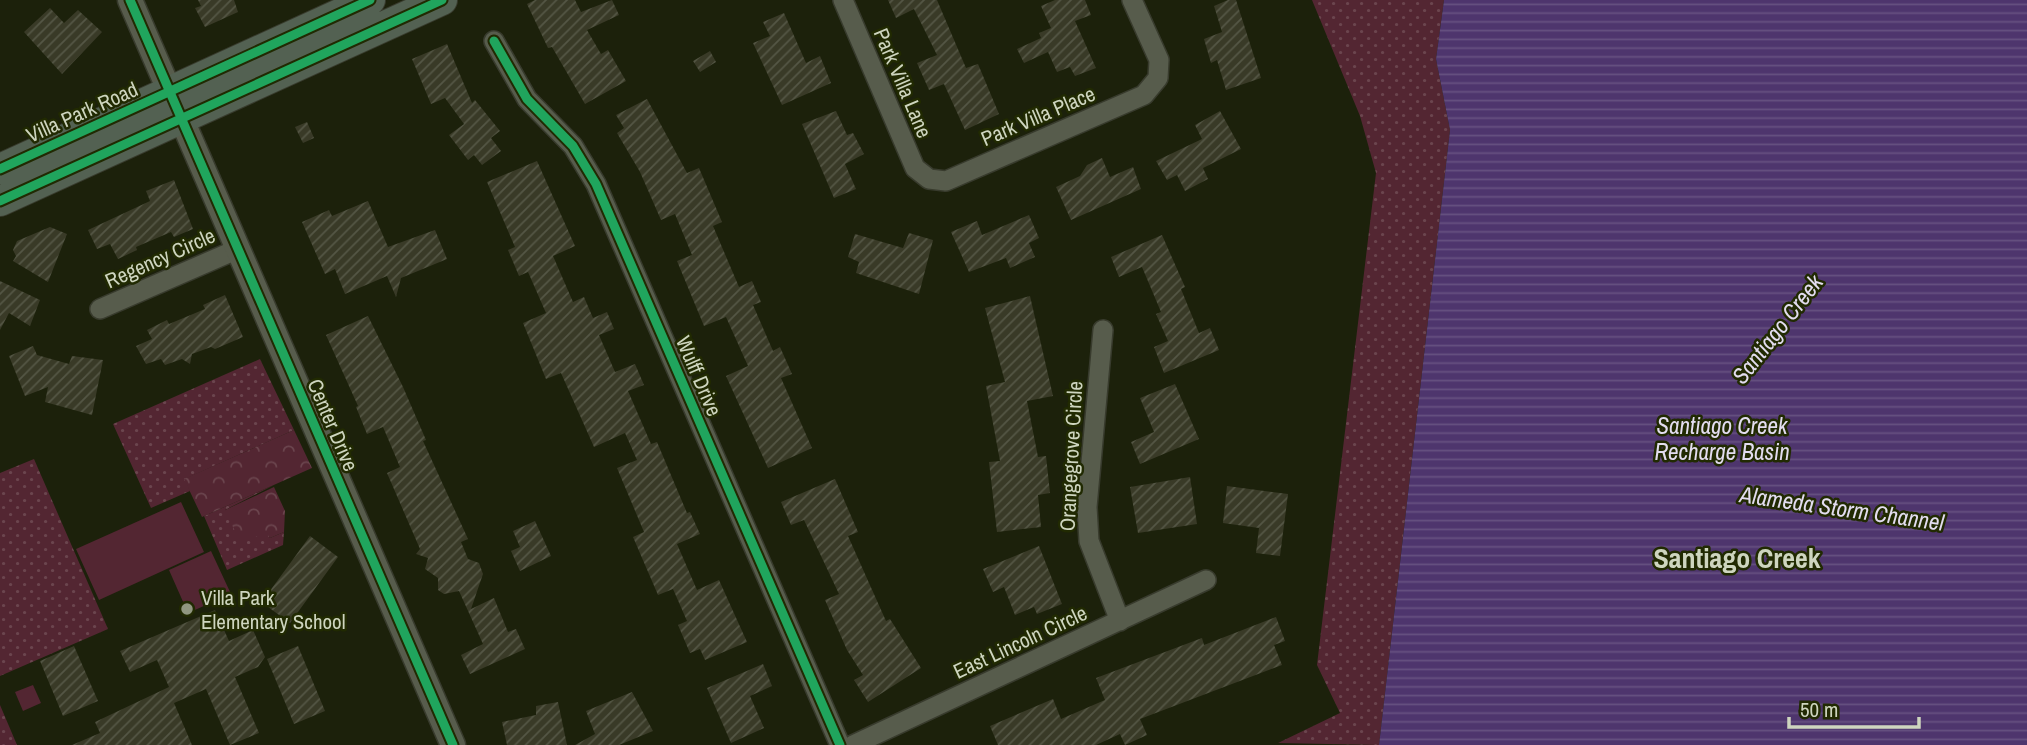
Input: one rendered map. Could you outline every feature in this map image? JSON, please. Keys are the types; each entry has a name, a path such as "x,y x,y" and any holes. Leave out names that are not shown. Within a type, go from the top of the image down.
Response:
{"main road":[{"name":"Villa Park Road","path":"0,169 372,32 442,0"},
{"name":"Villa Park Road","path":"0,201 364,2"},
{"path":"364,2 372,32"}],"street":[{"name":"Center Drive","path":"130,0 453,745"},
{"name":"Park Villa Lane","path":"843,0 915,168 929,179"},
{"name":"Park Villa Place","path":"929,179 946,181 1144,94 1158,78 1158,60 1132,0"},
{"name":"Wulff Drive","path":"494,41 527,99 573,146 596,184 840,745"},
{"name":"Regency Circle","path":"100,309 238,249"},
{"name":"Orangegrove Circle","path":"1103,330 1087,518 1089,541 1119,621"},
{"name":"East Lincoln Circle","path":"853,745 1206,580"}],"green space":[{"path":"1312,0 1444,0 1436,59 1450,130 1379,745 1278,743 1340,713 1317,665 1376,173 1360,116"},
{"path":"260,359 294,430 185,479 190,491 151,508 113,424"},
{"path":"294,430 312,468 202,517 184,479"},
{"path":"34,459 108,629 0,676 0,473"},
{"path":"274,485 225,510 267,532 270,538 284,532 283,545 227,570 204,516"},
{"path":"274,487 285,511 284,532 270,538 266,532 241,544 225,510"},
{"path":"181,502 204,552 99,600 76,549"},
{"path":"211,551 231,594 188,613 169,570"},
{"path":"33,685 41,703 23,711 15,692"},
{"path":"0,705 17,745 0,745"}],"water":[{"name":"Santiago Creek Recharge Basin","path":"1444,0 2027,0 2027,745 1379,745 1450,130 1436,59"}],"building":[{"path":"198,0 234,0 238,12 205,27 195,8 201,6"},
{"path":"535,0 575,0 581,12 612,0 619,15 587,30 601,54 608,50 626,81 585,104 552,47 548,48 527,4"},
{"path":"888,0 937,0 966,68 978,64 999,114 965,130 944,84 929,90 917,63 937,55 914,9 896,18"},
{"path":"1055,0 1085,0 1091,15 1075,21 1096,68 1075,76 1070,67 1057,72 1048,52 1024,63 1017,49 1041,38 1039,33 1051,28 1041,6"},
{"path":"1228,0 1236,0 1261,78 1226,90 1217,60 1211,63 1204,39 1222,32 1214,6"},
{"path":"50,8 64,23 78,10 102,32 62,74 24,32"},
{"path":"784,13 806,63 820,56 831,83 782,105 753,43 770,36 763,22"},
{"path":"447,44 472,103 475,100 500,131 491,138 501,151 482,165 474,155 468,160 449,135 464,124 445,98 431,104 412,59"},
{"path":"710,51 716,62 700,72 693,61"},
{"path":"647,99 687,173 699,168 722,222 713,226 739,287 752,281 761,302 753,305 773,351 780,347 792,374 781,378 812,448 768,468 726,376 748,366 726,317 704,326 677,261 692,255 675,214 661,220 640,172 617,133 624,128 616,115"},
{"path":"836,111 847,135 853,133 864,154 845,164 856,189 834,198 802,124"},
{"path":"1220,111 1241,149 1203,168 1208,179 1185,191 1177,175 1167,180 1156,161 1202,139 1195,125"},
{"path":"307,122 314,138 303,143 295,127"},
{"path":"1102,158 1110,177 1133,167 1141,189 1071,220 1056,187 1080,176 1087,165"},
{"path":"537,161 575,246 553,256 573,302 584,297 593,318 607,312 614,329 599,335 615,372 635,364 644,385 628,391 651,444 657,442 687,513 690,512 700,534 677,544 697,590 719,580 747,642 705,660 700,649 690,653 678,625 687,621 673,589 658,595 633,537 644,532 617,468 637,460 625,433 594,447 561,373 546,379 523,323 546,313 528,272 519,276 508,250 515,247 487,182"},
{"path":"174,180 193,229 174,237 171,232 136,247 137,250 118,259 110,244 97,249 88,230 150,201 146,191"},
{"path":"368,201 388,247 435,230 447,259 401,278 396,297 387,276 345,294 335,269 325,274 302,222 329,210 332,216"},
{"path":"1029,215 1039,238 1029,243 1035,257 1010,268 1006,258 969,272 951,232 977,221 982,235"},
{"path":"50,227 67,234 48,282 13,261 16,256 13,250 17,241"},
{"path":"909,233 933,240 919,294 856,273 859,262 848,257 855,234 903,248"},
{"path":"1162,235 1185,287 1181,289 1199,333 1210,328 1219,350 1164,373 1154,347 1168,341 1156,314 1161,312 1142,267 1119,277 1111,257"},
{"path":"0,281 40,300 30,326 9,313 0,330"},
{"path":"225,295 243,337 215,349 211,347 192,354 190,364 182,359 165,365 161,359 146,364 136,346 152,339 147,330 167,320 169,324 205,309 203,305"},
{"path":"1030,296 1053,396 1027,401 1038,457 1046,456 1050,493 1038,495 1041,527 997,532 989,462 1000,461 986,386 1005,382 985,308"},
{"path":"368,316 403,387 426,440 423,441 468,539 461,542 468,559 479,563 483,574 471,609 494,598 508,632 516,629 525,649 470,674 461,655 483,644 459,591 444,594 438,590 438,578 425,569 428,558 416,554 420,549 387,473 400,467 383,427 367,434 356,407 358,406 326,335"},
{"path":"33,346 37,355 69,364 72,356 103,360 92,415 45,402 48,387 25,396 9,356"},
{"path":"1175,384 1199,439 1140,464 1131,442 1154,432 1140,398"},
{"path":"1190,477 1197,524 1138,533 1130,487"},
{"path":"835,479 858,532 848,536 886,621 890,619 921,668 868,702 854,680 863,675 847,650 825,600 839,594 804,520 791,525 781,502"},
{"path":"1227,486 1288,494 1280,556 1256,553 1259,528 1223,523"},
{"path":"535,521 551,556 520,571 511,551 520,547 513,531"},
{"path":"310,536 338,557 290,623 264,604 264,599"},
{"path":"1039,546 1062,604 1037,614 1034,607 1015,615 1004,587 993,592 983,569"},
{"path":"215,610 229,641 253,630 265,657 258,667 235,677 259,733 230,745 206,689 174,703 192,745 72,745 100,733 95,722 169,687 157,660 130,672 120,651"},
{"path":"1276,617 1285,641 1274,645 1282,665 1140,719 1147,735 1125,745 1120,734 1096,745 998,745 990,726 1053,699 1061,719 1105,700 1096,678 1202,638 1204,645"},
{"path":"74,646 98,701 63,716 40,661"},
{"name":"Villa Park Elementary School","path":"298,646 325,711 294,724 267,659"},
{"path":"763,664 772,686 750,696 764,728 731,743 707,688"},
{"path":"632,692 653,731 619,745 575,745 595,734 586,711"},
{"path":"558,702 567,745 507,745 502,722 536,715 536,706"}],"cycle path":[{"path":"130,0 453,745"},
{"path":"0,169 370,0"},
{"path":"0,201 442,0"},
{"path":"494,41 527,99 573,146 596,184 840,745"}],"place":[{"name":"Villa Park Elementary School","path":"187,609"}],"district":[{"name":"Santiago Creek","path":"1737,558"}],"water label":[{"name":"Alameda Storm Channel","path":"1842,508"}]}
